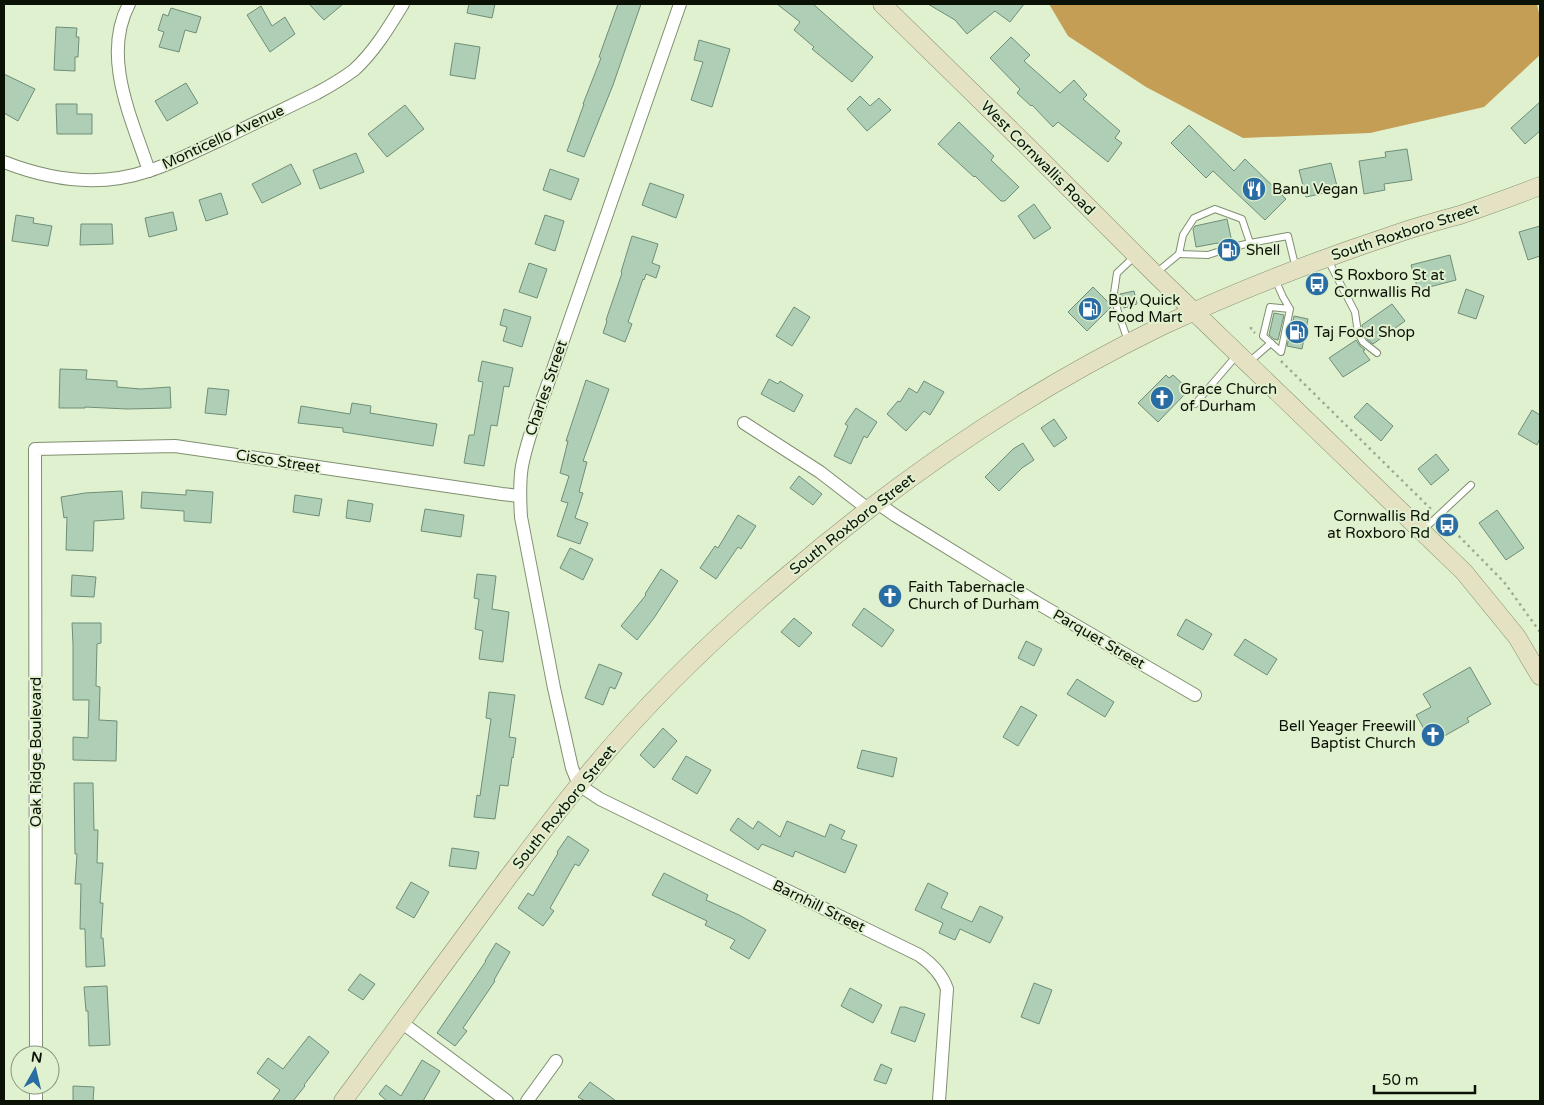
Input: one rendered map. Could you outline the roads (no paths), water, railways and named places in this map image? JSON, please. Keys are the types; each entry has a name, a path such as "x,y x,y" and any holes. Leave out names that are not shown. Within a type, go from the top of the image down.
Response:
{"street":[{"path":"130,4 122,20 118,35 120,76 130,116 149,171"},
{"name":"Monticello Avenue","path":"4,162 23,170 68,180 128,177 149,171 317,93 339,80 355,69 374,48 403,4"},
{"name":"Charles Street","path":"579,785 572,768 548,659 521,517 522,468 528,442 606,212 680,4"},
{"name":"West Cornwallis Road","path":"882,4 1136,256 1464,572 1517,637 1540,676"},
{"name":"South Roxboro Street","path":"343,1101 471,927 579,785 630,726 684,669 745,611 872,506 997,418 1075,372 1161,327 1227,297 1296,269 1397,233 1496,203 1540,186"},
{"name":"Parquet Street","path":"744,423 872,506 896,516 1034,601 1195,695"},
{"name":"Cisco Street","path":"35,449 175,446 520,496"},
{"name":"Oak Ridge Boulevard","path":"35,449 36,1045"},
{"name":"Barnhill Street","path":"579,785 600,799 919,955 930,964 944,980 947,989 939,1101"},
{"path":"401,1022 507,1101"},
{"path":"527,1101 556,1061"}],"lane":[{"path":"1155,274 1179,254 1183,235 1194,218 1215,209 1242,219 1250,243"},
{"path":"1233,247 1288,236 1296,269"},
{"path":"1179,254 1208,255 1220,252"},
{"path":"1129,344 1114,294 1117,273 1136,256"},
{"path":"1327,258 1355,312 1358,333 1363,342 1377,353"},
{"path":"1274,278 1290,309 1281,352 1269,345 1263,336 1270,307 1290,309"},
{"path":"1195,404 1243,359 1269,345"},
{"path":"1422,531 1471,485"}],"place":[{"name":"Banu Vegan","path":"1254,189"},
{"name":"Shell","path":"1229,250"},
{"name":"S Roxboro St at Cornwallis Rd","path":"1317,284"},
{"name":"Buy Quick Food Mart","path":"1090,309"},
{"name":"Taj Food Shop","path":"1297,332"},
{"name":"Grace Church of Durham","path":"1162,398"},
{"name":"Cornwallis Rd at Roxboro Rd","path":"1447,525"},
{"name":"Faith Tabernacle Church of Durham","path":"890,596"},
{"name":"Bell Yeager Freewill Baptist Church","path":"1433,735"}]}
